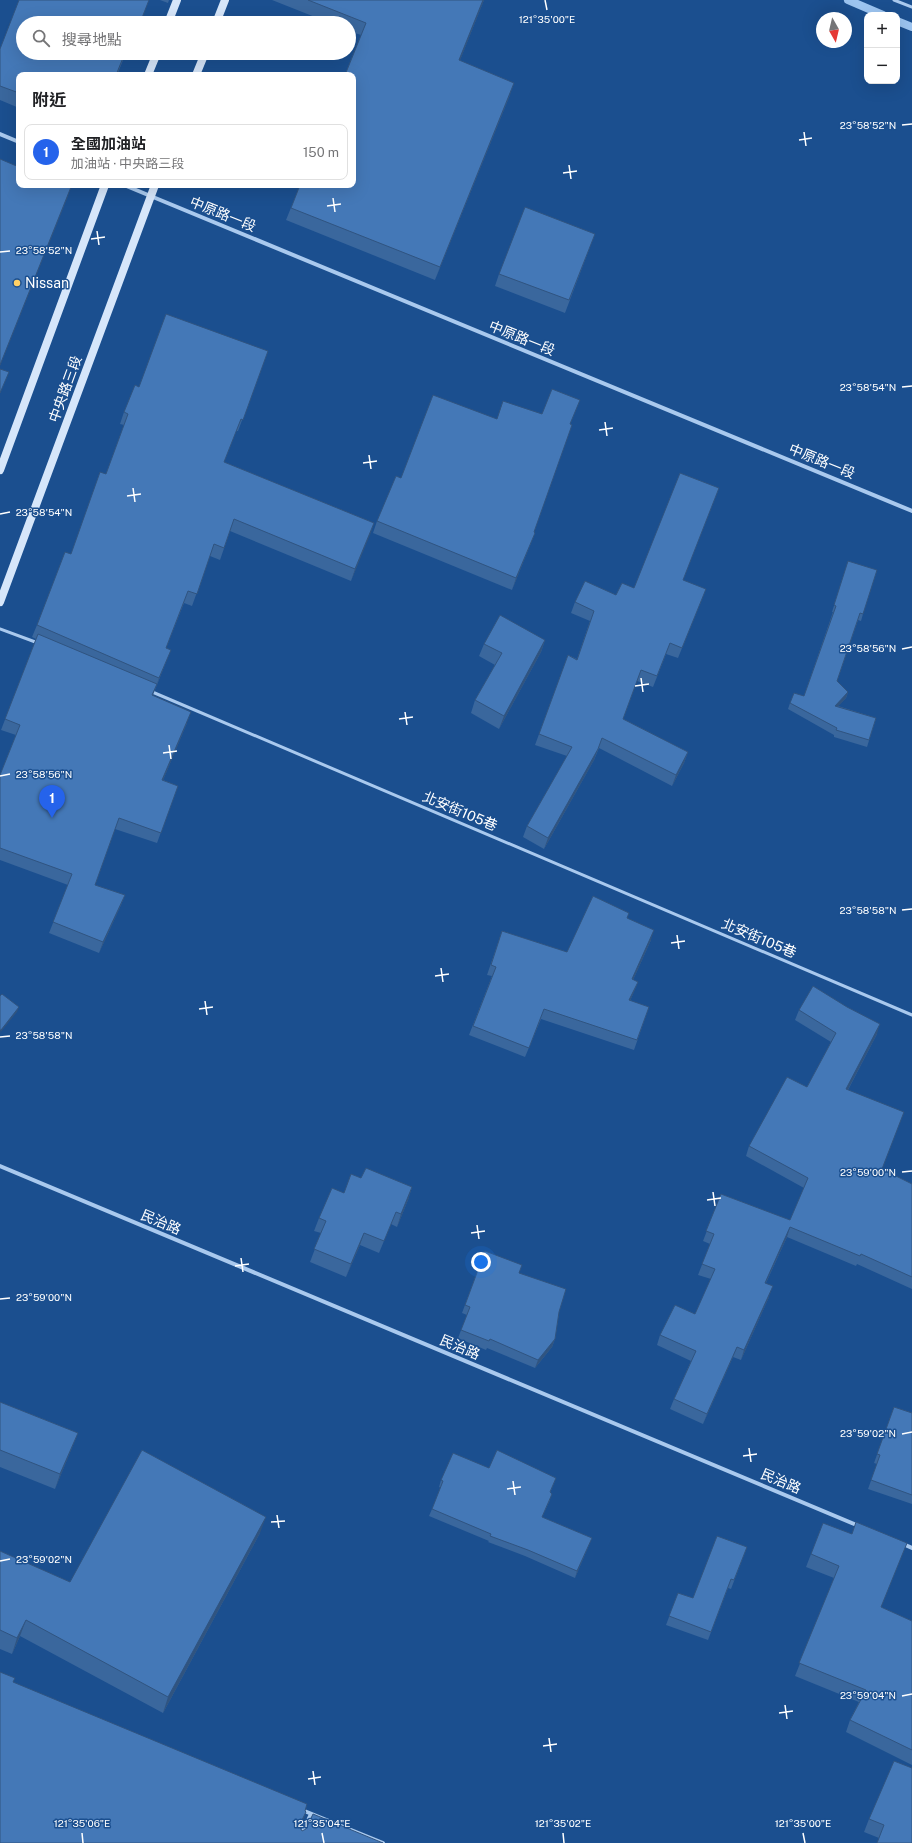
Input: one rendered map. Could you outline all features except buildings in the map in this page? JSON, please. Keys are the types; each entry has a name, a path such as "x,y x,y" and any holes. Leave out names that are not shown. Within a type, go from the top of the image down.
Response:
{"street":[{"path":"171,16 177,0"},
{"path":"219,16 225,0"},
{"path":"149,72 153,60"},
{"path":"197,72 202,60"},
{"path":"0,134 16,141"},
{"path":"0,470 104,188"},
{"name":"中原路一段","path":"131,188 912,510"},
{"name":"中央路三段","path":"0,602 154,188"},
{"name":"民治路","path":"0,1166 868,1529"},
{"path":"897,1542 912,1548"},
{"path":"297,1808 383,1843"},
{"path":"297,1843 311,1814"}],"lane":[{"path":"894,0 912,7"},
{"path":"0,629 43,645"},
{"name":"北安街105巷","path":"143,688 912,1015"}],"waterway":[{"path":"848,0 876,12"},
{"path":"900,22 912,27"}],"place":[{"name":"Nissan","path":"17,283"},
{"name":"全國加油站","path":"52,818"}]}
